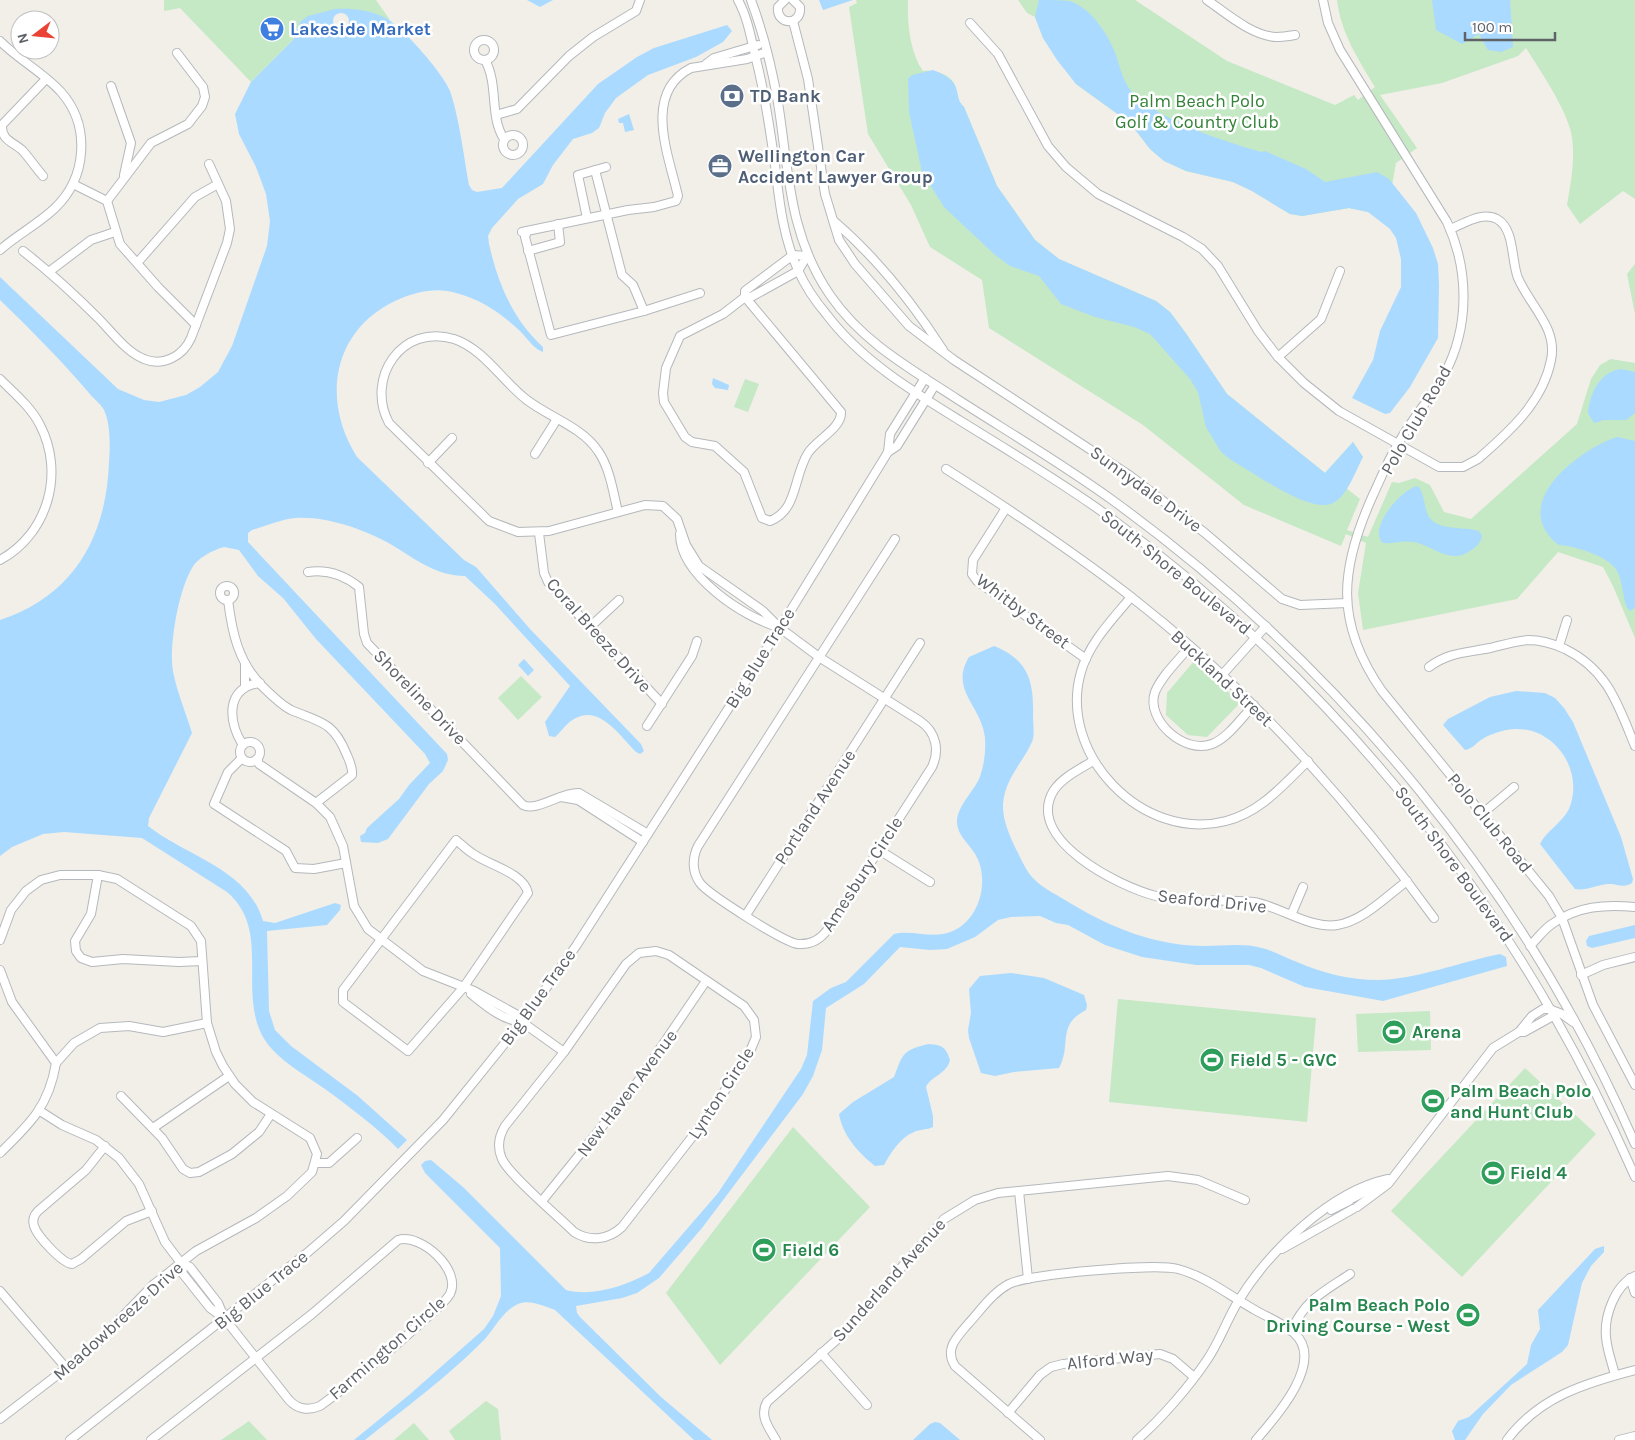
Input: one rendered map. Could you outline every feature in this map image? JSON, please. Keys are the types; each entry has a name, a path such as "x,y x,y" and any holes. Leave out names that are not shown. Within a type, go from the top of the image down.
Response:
{"street":[{"path":"496,115 517,109 568,56 593,37 636,11 640,0"},
{"name":"South Shore Boulevard","path":"738,0 744,12 756,56 766,103 780,208 798,271 827,315 852,343 917,393 1062,484 1180,571 1256,637 1343,723 1412,803 1517,950 1593,1086 1635,1177"},
{"name":"South Shore Boulevard","path":"750,0 767,52 777,95 791,200 807,256 836,304 860,331 888,354 1113,501 1188,558 1266,626 1351,711 1415,784 1501,902 1530,946 1576,1024 1635,1144"},
{"path":"785,0 778,7 778,14 783,20 793,21"},
{"name":"Sunnydale Drive","path":"793,0 798,4 800,10 798,17 793,21 809,85 825,194 839,240 855,264 909,326 945,353 1129,475 1205,533 1282,598 1300,605 1347,603"},
{"path":"1207,0 1241,23 1264,34 1274,37 1295,35"},
{"name":"Polo Club Road","path":"1323,0 1328,23 1340,50 1450,230 1458,252 1464,286 1463,312 1458,337 1444,374 1397,444 1354,541 1348,575 1347,603 1353,635 1372,677 1549,896 1562,918 1593,1005 1635,1085"},
{"path":"970,23 998,54 1048,146 1066,168 1098,194 1202,250 1218,266 1258,331 1278,357 1304,383 1339,412 1439,467 1454,468 1472,463 1534,403 1551,361 1552,344 1549,330 1518,278 1508,233 1504,225 1493,218 1485,216 1450,230"},
{"path":"0,41 46,79 68,101 79,126 82,152 74,184 54,209 0,250"},
{"path":"706,64 714,58 764,43"},
{"path":"700,293 644,312 551,335 528,251 525,231 606,214 654,207 676,201 678,196 662,125 664,101 684,72 706,64 756,56 767,52"},
{"path":"107,201 152,143 188,124 202,106 206,97 203,87 177,53"},
{"path":"485,60 495,87 496,115 504,139"},
{"path":"43,176 22,151 14,148 5,138 2,125 46,79"},
{"path":"111,86 131,143 124,177"},
{"path":"24,251 50,271 132,352 143,359 160,362 177,355 187,346 229,234 229,210 209,164"},
{"path":"587,218 578,174 606,167"},
{"path":"595,170 622,275 632,285 644,312"},
{"path":"74,184 107,201 120,244 138,262 158,287 196,325"},
{"path":"138,262 195,197 218,184"},
{"name":"Sunnydale Drive","path":"835,222 872,256 920,314 945,353"},
{"path":"528,251 560,242 558,224"},
{"path":"50,271 91,240 115,232"},
{"path":"807,256 793,254 745,291 745,297 842,412 840,421 806,456 788,510 770,521 762,518 744,472 715,446 692,442 685,437 664,402 666,368 680,336 723,314 745,297 750,298 798,271 807,256"},
{"path":"1278,357 1314,328 1321,319 1340,271"},
{"path":"440,336 461,342 476,352 516,391 583,436 599,453 607,469 618,512 539,533 518,532 489,521 428,463 389,423 381,398 382,380 389,364 400,350 418,340 440,336"},
{"name":"Big Blue Trace","path":"888,452 890,434 925,378"},
{"path":"0,379 26,405 40,424 48,445 52,471 50,493 41,518 26,540 0,560"},
{"name":"Big Blue Trace","path":"70,1440 225,1319 344,1221 443,1120 522,1022 576,946 780,628 888,452 897,446 935,385"},
{"path":"535,454 557,419"},
{"path":"428,463 452,438"},
{"name":"Buckland Street","path":"946,469 1006,508 1131,596 1222,675 1308,761 1366,828 1434,918"},
{"name":"Amesbury Circle","path":"618,512 650,504 659,505 674,515 680,528 680,547 688,565 703,581 758,621 780,628 819,657 927,727 934,738 936,751 932,767 828,929 816,940 803,944 791,942 702,886 694,871 695,854 819,657"},
{"name":"Whitby Street","path":"1006,508 973,560 972,574 977,581 1086,659"},
{"name":"Coral Breeze Drive","path":"539,533 546,578 662,704"},
{"path":"819,657 894,539"},
{"name":"Shoreline Drive","path":"308,572 323,570 351,580 359,587 364,634 368,643 523,805 535,806 574,793 585,795 648,834"},
{"path":"1131,596 1097,640 1086,659 1078,686 1077,714 1083,741 1093,761 1109,780 1149,812 1174,821 1202,824 1225,821 1251,812 1273,795 1308,761"},
{"path":"228,600 234,638 244,662 260,683 289,709 318,719 334,731 352,766 352,775 316,803"},
{"path":"590,627 619,600"},
{"path":"1559,646 1567,620"},
{"path":"1222,675 1266,626"},
{"path":"647,726 692,656 697,641"},
{"path":"1429,667 1443,656 1518,641 1540,641 1559,646 1589,663 1602,677 1615,698 1635,746"},
{"name":"Portland Avenue","path":"746,915 920,643"},
{"path":"1190,646 1155,692 1154,707 1162,724 1184,742 1202,747 1219,740 1254,705"},
{"path":"244,662 245,687"},
{"path":"257,759 248,762 242,758 240,750 242,745 235,732 232,716 239,693 245,687 260,683"},
{"path":"242,745 251,742 257,745 260,750 257,759 259,764 316,803 336,826 343,846 352,902 357,914 368,929 423,971 463,988 486,1007 512,1021 522,1022 564,1052"},
{"path":"242,758 228,772 214,804 286,851 295,868 314,869 346,863"},
{"name":"Seaford Drive","path":"1093,761 1060,783 1052,794 1048,807 1053,830 1062,841 1098,871 1155,896 1185,901 1254,902 1292,913 1320,924 1346,922 1356,918 1407,881"},
{"path":"1483,814 1514,787"},
{"path":"559,797 578,800 643,842"},
{"path":"456,840 475,856 496,864 524,884 528,893 463,988 408,1051 343,1002 343,990 382,940 456,840"},
{"path":"879,850 930,882"},
{"path":"0,940 11,910 26,891 41,880 55,876 98,875 126,883 191,926 201,941 207,1023 216,1052 229,1076 245,1095 271,1114 310,1138 317,1150 316,1163 328,1163 357,1138"},
{"path":"98,875 91,914 75,941 76,951 80,958 92,962 122,959 161,962 202,961"},
{"path":"1292,913 1303,887"},
{"path":"1530,946 1550,924 1562,918 1603,904 1635,906"},
{"name":"Lynton Circle","path":"648,951 665,953 747,1009 754,1020 756,1037 752,1049 730,1085 683,1151 622,1227 607,1237 590,1238 578,1234 506,1166 501,1155 499,1142 505,1126 564,1052 626,964 635,955 648,951"},
{"path":"1581,975 1603,965 1635,957"},
{"path":"0,970 6,990 14,1005 56,1063"},
{"name":"New Haven Avenue","path":"542,1201 634,1087 706,981"},
{"path":"1519,1032 1524,1032 1552,1012 1556,990"},
{"path":"1278,1251 1355,1208 1388,1184 1493,1048 1519,1032 1532,1016 1543,1009 1576,1024"},
{"path":"0,1153 26,1129 40,1111 49,1092 56,1063 74,1043 100,1028 119,1025 163,1032 207,1023"},
{"path":"153,1128 229,1076"},
{"path":"122,1096 153,1128 183,1169 195,1173 218,1162 245,1144 259,1132 271,1114"},
{"name":"Farmington Circle","path":"40,1111 62,1125 105,1146 130,1170 146,1196 160,1232 181,1263 190,1267 218,1302 225,1319 256,1358 292,1403 307,1409 320,1406 386,1353 446,1299 452,1287 450,1272 420,1242 411,1239 398,1240 312,1314 256,1358"},
{"path":"105,1146 86,1170 38,1211 33,1218 34,1227 61,1259 72,1264 81,1259 126,1221 152,1211"},
{"name":"Meadowbreeze Drive","path":"0,1419 67,1369 99,1342 138,1299 181,1263 210,1242 272,1208 309,1175 316,1163"},
{"path":"1310,1221 1397,1173"},
{"name":"Sunderland Avenue","path":"776,1440 764,1419 764,1406 770,1398 847,1329 944,1219 975,1200 998,1193 1178,1176 1198,1180 1245,1200"},
{"path":"1137,1440 1194,1377 1214,1348 1239,1300 1260,1271 1291,1236 1338,1200 1361,1187 1388,1179"},
{"path":"1019,1191 1028,1278"},
{"path":"1040,1440 955,1366 950,1350 955,1339 993,1295 1008,1285 1028,1278 1164,1266 1189,1272 1239,1300 1291,1331 1305,1350 1305,1364 1283,1405 1256,1440"},
{"path":"1291,1331 1299,1313 1310,1300 1350,1274"},
{"path":"1632,1277 1635,1293"},
{"path":"1615,1375 1606,1338 1606,1329 1615,1294 1632,1277"},
{"path":"0,1291 67,1369"},
{"path":"822,1353 867,1405"},
{"name":"Alford Way","path":"1008,1413 1044,1372 1059,1364 1160,1354 1173,1359 1194,1377"},
{"path":"153,1439 256,1358"},
{"path":"1507,1440 1530,1415 1548,1401 1579,1386 1635,1370"},
{"path":"1619,1440 1635,1436"}],"green space":[{"path":"164,0 376,0 390,20 370,12 300,22 293,40 251,82 180,8 164,11"},
{"path":"856,0 908,0 910,37 919,64 923,71 943,74 954,84 959,101 964,107 997,186 1035,240 1059,259 1156,301 1170,312 1227,394 1325,473 1353,442 1363,457 1346,488 1360,499 1347,530 1368,537 1392,482 1399,483 1415,478 1430,485 1444,512 1471,519 1577,424 1591,379 1600,365 1611,359 1635,363 1635,638 1603,567 1558,552 1517,599 1363,630 1358,593 1366,543 1346,534 1341,546 1244,505 1143,425 989,328 982,280 930,247 911,205 868,134 849,7 857,3"},
{"name":"Palm Beach Polo Golf & Country Club","path":"1018,0 1135,0 1227,61 1335,105 1354,95 1358,100 1375,87 1346,35 1337,0 1635,0 1635,199 1623,191 1580,224 1567,205 1573,160 1571,132 1568,122 1558,100 1526,48 1518,56 1442,83 1380,95 1417,148 1396,163 1392,185 1379,219 1368,212 1349,208 1302,216 1290,214 1233,182 1186,171 1164,161 1150,149 1130,123 1076,84 1043,38 1035,17 1027,13"},
{"path":"1635,264 1635,314 1627,274"},
{"path":"745,379 759,384 748,412 734,407"},
{"path":"1195,660 1240,703 1207,737 1188,735 1166,715 1167,693"},
{"path":"521,676 542,697 518,720 498,698"},
{"name":"Field 5 - GVC","path":"1118,999 1316,1018 1307,1122 1109,1102"},
{"name":"Arena","path":"1430,1011 1431,1050 1358,1052 1356,1014"},
{"name":"Field 4","path":"1525,1068 1596,1134 1462,1277 1391,1211"},
{"name":"Field 6","path":"793,1127 870,1207 720,1365 666,1293"},
{"path":"486,1401 498,1409 501,1440 455,1440 449,1431"},
{"path":"249,1421 267,1440 221,1440"},
{"path":"414,1423 429,1440 394,1440"}],"water":[{"path":"527,0 553,0 540,7"},
{"path":"819,0 853,0 823,10"},
{"path":"1039,0 1070,1 1092,16 1109,39 1124,80 1133,93 1145,103 1176,121 1229,142 1261,152 1265,151 1306,169 1325,182 1377,172 1389,179 1416,213 1433,248 1438,264 1439,285 1438,338 1410,387 1390,413 1385,414 1352,398 1373,360 1380,331 1401,287 1401,259 1396,238 1390,229 1368,212 1349,208 1302,216 1290,214 1233,182 1186,171 1164,161 1150,149 1130,123 1076,84 1057,60 1043,38 1035,17"},
{"path":"1432,0 1510,0 1513,47 1501,52 1488,50 1479,34 1462,44 1436,30"},
{"path":"335,9 360,10 384,17 400,29 431,62 450,91 459,125 469,185 472,190 477,192 502,188 598,84 637,57 654,48 727,25 732,31 723,42 696,57 648,75 616,98 605,113 599,128 592,133 573,139 553,165 543,184 518,199 492,228 488,236 489,244 502,287 515,313 543,347 543,352 534,346 506,319 483,303 449,291 434,290 404,297 375,313 358,329 346,348 339,368 337,390 339,413 346,435 357,457 464,560 476,567 530,629 641,744 644,751 640,754 636,752 609,724 593,716 585,715 576,718 567,724 555,737 549,736 545,722 570,686 495,604 465,576 436,570 382,539 346,525 320,519 296,518 252,530 248,533 248,542 447,754 448,760 443,771 429,784 388,839 378,843 361,842 360,836 399,799 409,785 430,763 425,754 316,639 283,598 258,576 239,550 224,547 210,552 201,558 194,564 183,588 174,627 172,662 177,688 192,733 149,818 148,826 163,837 230,876 244,888 255,903 263,921 275,923 335,903 341,905 340,910 327,925 267,931 269,1011 275,1030 291,1046 358,1096 407,1140 398,1149 353,1110 288,1064 265,1040 260,1031 252,995 251,940 247,923 240,907 227,892 142,838 64,832 43,834 12,847 0,856 0,620 26,609 47,596 66,580 81,561 101,516 106,490 110,444 108,422 104,410 57,357 0,300 0,277 118,389 144,400 159,402 186,395 200,387 218,372 232,346 267,246 270,221 266,194 256,167 239,134 235,114 251,82 293,40 300,22 308,16"},
{"path":"933,70 947,77 955,85 959,100 964,107 997,186 1035,240 1059,259 1156,301 1170,312 1227,394 1325,473 1353,442 1363,457 1348,488 1340,498 1335,502 1325,505 1312,503 1283,491 1231,460 1221,452 1206,427 1198,392 1190,379 1150,334 1134,327 1095,317 1061,304 1039,276 1010,266 995,255 944,207 922,172 909,112 908,79 912,75"},
{"path":"629,114 634,130 625,132 623,123 619,123 618,119"},
{"path":"1621,369 1635,372 1635,413 1626,420 1604,420 1594,423 1588,413 1597,385 1607,374"},
{"path":"713,378 729,385 728,390 715,388 712,384"},
{"path":"1617,437 1635,441 1635,607 1631,611 1627,608 1620,577 1615,568 1606,560 1593,554 1556,543 1544,527 1540,511 1545,495 1555,479 1569,465 1602,443"},
{"path":"1418,486 1423,495 1427,513 1431,519 1442,526 1479,531 1482,536 1481,541 1470,551 1456,556 1442,553 1414,542 1383,543 1379,537 1379,528 1388,510 1411,488"},
{"path":"994,646 1015,658 1022,665 1030,683 1033,704 1033,739 1007,786 1004,795 1003,812 1013,843 1028,872 1038,883 1050,891 1086,912 1134,934 1169,943 1187,945 1255,946 1316,969 1347,977 1378,980 1408,977 1500,954 1506,957 1507,966 1383,1001 1305,987 1261,968 1249,965 1196,965 1142,957 1105,945 1068,925 1056,923 1040,916 1011,917 998,920 975,937 947,949 930,950 900,947 864,984 826,1008 822,1050 813,1076 803,1094 702,1228 659,1278 637,1293 622,1298 576,1306 580,1317 661,1397 712,1440 694,1440 555,1310 527,1302 518,1304 507,1311 487,1337 468,1355 365,1440 354,1440 484,1329 493,1316 501,1296 500,1248 425,1173 421,1165 425,1161 431,1160 463,1187 566,1290 576,1292 598,1291 640,1278 649,1273 718,1193 801,1069 807,1055 813,1001 831,988 846,982 894,934 943,934 964,924 971,916 980,896 982,873 977,857 960,833 957,817 979,779 985,754 985,738 983,727 964,689 963,679 964,669 969,657"},
{"path":"524,659 534,670 528,676 518,665"},
{"path":"1516,691 1545,693 1555,698 1573,722 1621,837 1633,879 1629,885 1608,884 1575,889 1540,844 1566,814 1573,793 1573,778 1568,764 1550,740 1537,733 1522,729 1506,730 1487,737 1465,750 1443,725 1448,719 1490,697"},
{"path":"1635,925 1635,938 1592,948 1587,946 1586,941 1589,936"},
{"path":"1011,973 1044,978 1084,995 1087,1005 1086,1010 1071,1022 1066,1036 1063,1060 1059,1068 1014,1072 995,1076 981,1073 969,1038 968,1030 971,1013 969,989 980,976"},
{"path":"929,1044 943,1048 950,1060 946,1069 931,1080 926,1087 933,1116 933,1127 916,1131 904,1138 896,1146 884,1165 875,1166 852,1143 844,1129 839,1114 853,1102 894,1077 902,1058 908,1051"},
{"path":"1604,1246 1604,1252 1591,1266 1582,1283 1568,1345 1562,1352 1511,1385 1483,1414 1465,1440 1455,1440 1452,1431 1458,1421 1469,1417 1527,1364 1531,1345 1540,1329 1538,1310 1595,1249"},
{"path":"940,1423 960,1440 913,1440 930,1424"}],"pier":[{"path":"341,13 349,21 341,29 333,21"}],"place":[{"name":"Lakeside Market","path":"272,29"},
{"name":"TD Bank","path":"732,96"},
{"name":"Wellington Car Accident Lawyer Group","path":"720,166"},
{"name":"Arena","path":"1394,1032"},
{"name":"Field 5 - GVC","path":"1212,1060"},
{"name":"Palm Beach Polo and Hunt Club","path":"1433,1101"},
{"name":"Field 4","path":"1493,1173"},
{"name":"Field 6","path":"764,1250"},
{"name":"Palm Beach Polo Driving Course - West","path":"1468,1315"}]}
